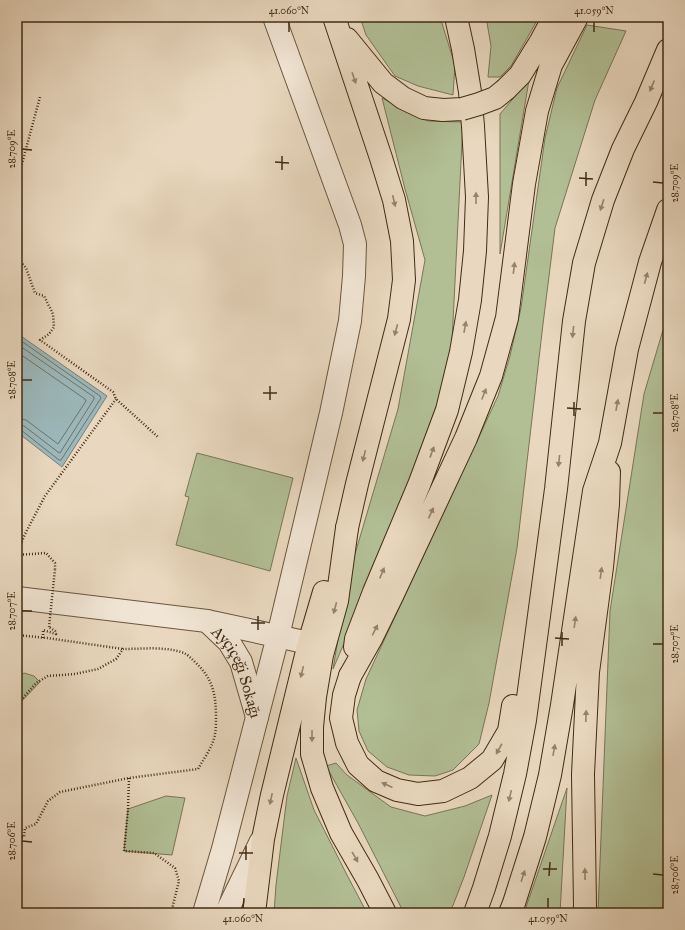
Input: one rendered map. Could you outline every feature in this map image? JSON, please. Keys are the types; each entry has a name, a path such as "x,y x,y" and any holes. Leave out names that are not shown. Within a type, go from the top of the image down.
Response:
{"main road":[{"path":"456,17 470,92 474,134 477,197 475,251 470,300 461,352 447,410 419,485 356,639 350,676 344,695 341,718 347,743 358,765 376,781 397,790 418,794 443,791 470,778 492,760 509,731 525,634 543,591"},
{"path":"336,22 383,83 403,98 424,108 443,110 462,109 479,104 495,98 506,90 520,75 554,17"},
{"path":"350,676 372,637 393,594 466,438 491,376 507,318 524,184 537,111 551,65 577,17"},
{"path":"336,22 394,200 402,241 404,280 398,319 347,528 337,601 322,655 315,697 312,728 312,754 322,788 341,833 385,913"},
{"path":"475,913 500,836 515,774 525,720 556,489 574,321 584,263 603,200 623,149 646,102 668,50"},
{"path":"510,913 535,837 550,775 594,491 610,443 627,349 650,262 668,210"},
{"path":"584,913 583,774 588,672 604,551 608,504 610,443"},
{"path":"254,913 263,839 272,795 309,643 328,581 347,528"}],"street":[{"path":"257,718 331,413 350,321 355,244 350,224 274,17"},
{"name":"Ayçiçeği Sokağı","path":"17,598 207,621 229,642 241,662 257,718 223,849 204,913"},
{"path":"207,621 309,643"},
{"path":"226,913 263,839"}],"path":[{"path":"17,182 40,97"},
{"path":"17,257 26,268 36,293 44,296 53,314 54,327 40,340 113,392 116,399 158,437"},
{"path":"43,638 43,630 56,634 55,630 49,627 55,563 46,553 17,554 25,534 45,496 116,399"},
{"path":"17,635 123,649 162,648 186,654 208,676 215,698 216,733 212,746 198,769 129,778 60,792 48,801 36,824 25,828 24,836 19,837 17,828"},
{"path":"17,705 36,683 48,676 75,674 98,669 116,659 123,649"},
{"path":"129,778 124,851 154,853 175,868 179,881 171,913"}],"green space":[{"path":"360,17 440,17 455,65 453,95 418,86 395,76 366,35"},
{"path":"486,17 539,17 511,66 500,77 488,77 491,46"},
{"path":"587,25 626,31 595,100 555,228 517,548 489,703 479,744 453,770 435,776 409,775 387,767 368,751 359,731 357,710 366,679 498,396 510,356 521,308 545,138 557,88"},
{"path":"529,80 500,254 500,114"},
{"path":"382,98 428,121 463,122 451,362 402,509 333,669 349,574 398,409 425,260"},
{"path":"668,313 668,890 661,913 598,913 610,611 644,394"},
{"path":"197,453 293,478 270,571 176,545 189,497 185,496"},
{"path":"24,673 34,676 40,682 17,706 17,675"},
{"path":"296,758 314,810 367,913 274,913 287,796"},
{"path":"336,763 347,775 391,807 425,816 465,806 492,795 450,913 404,913 358,823 326,766"},
{"path":"567,788 560,913 524,913"},
{"path":"166,796 185,798 172,855 124,851 128,809"}],"water":[{"path":"18,334 107,396 62,467 17,432"}]}
